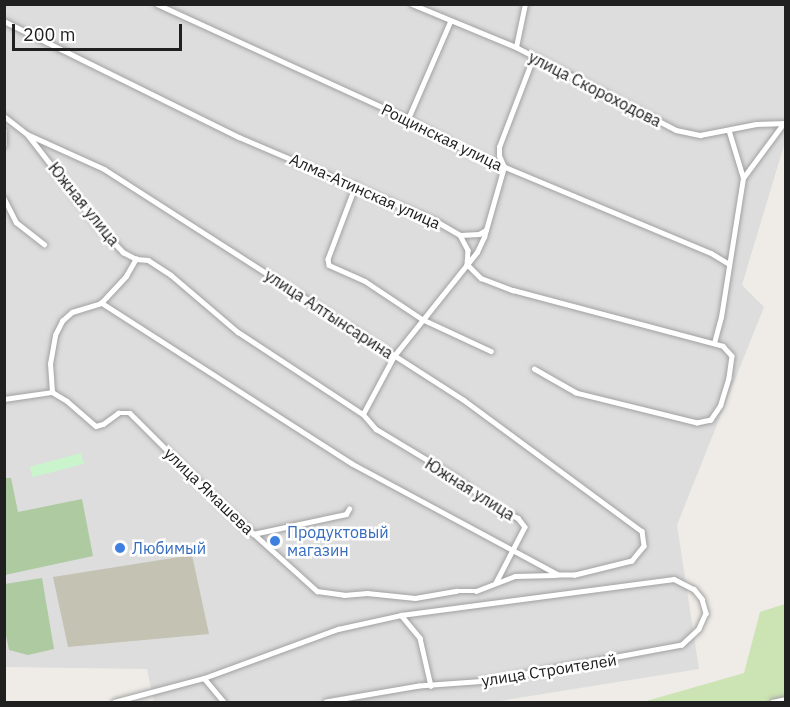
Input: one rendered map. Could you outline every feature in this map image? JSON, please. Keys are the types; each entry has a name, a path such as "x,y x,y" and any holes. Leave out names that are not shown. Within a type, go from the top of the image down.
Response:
{"street":[{"name":"Рощинская улица","path":"157,4 408,119 504,167 711,253 729,264"},
{"name":"улица Скороходова","path":"412,4 450,22 516,47 533,58 676,130 700,135 729,132 756,124 784,124"},
{"path":"516,47 525,4"},
{"name":"Алма-Атинская улица","path":"4,21 239,137 356,185 460,235 468,250 467,264"},
{"path":"408,119 450,22"},
{"path":"363,414 394,356 477,252 489,225 504,167 499,147 533,58"},
{"name":"улица Алтынсарина","path":"4,116 27,134 104,169 394,356 504,429 642,531"},
{"path":"743,178 784,124"},
{"path":"4,130 4,145"},
{"path":"714,343 722,317 743,178 729,132"},
{"name":"Южная улица","path":"27,134 96,223 123,252 136,259 148,260 171,275 238,332 363,414 376,429 454,476 501,510 518,518 525,527 514,551 352,464 101,303"},
{"path":"356,185 328,259 329,265 365,280 423,319 491,351"},
{"path":"4,198 16,222 44,244"},
{"path":"460,235 479,234 489,225"},
{"path":"4,399 52,392 50,364 55,335 62,321 72,312 101,303 126,276 136,259"},
{"path":"467,264 481,278 513,290 714,343 723,346 732,356 729,378 721,405 711,420 697,423 576,393 534,369"},
{"name":"улица Ямашева","path":"52,392 67,401 96,426 103,424 118,413 130,413 253,534 317,591 344,595 367,593 416,598 456,591 476,591 515,576 575,575 632,561 644,546 642,531"},
{"path":"253,534 346,514 349,510"},
{"path":"496,582 514,551 558,574"},
{"name":"улица Строителей","path":"326,702 358,700 431,686 489,681 682,645 699,628 706,613 702,599 694,589 674,579 401,615"},
{"path":"114,702 204,678 338,629 401,615 420,638 431,686"},
{"path":"204,678 224,702"},
{"path":"772,702 786,699"}],"shaded area":[{"path":"5,5 785,5 785,142 742,285 764,307 677,525 699,669 493,702 154,702 147,669 5,667"},
{"path":"192,555 209,634 68,647 53,577"}],"green space":[{"path":"81,453 84,464 33,477 30,467"},
{"path":"5,478 11,478 18,512 82,499 93,556 5,575"},
{"path":"42,578 54,649 28,655 9,650 5,630 5,584"},
{"path":"785,604 785,702 643,702 744,673 760,612"}],"place":[{"name":"Продуктовый магазин","path":"275,541"},
{"name":"Любимый","path":"120,548"}]}
